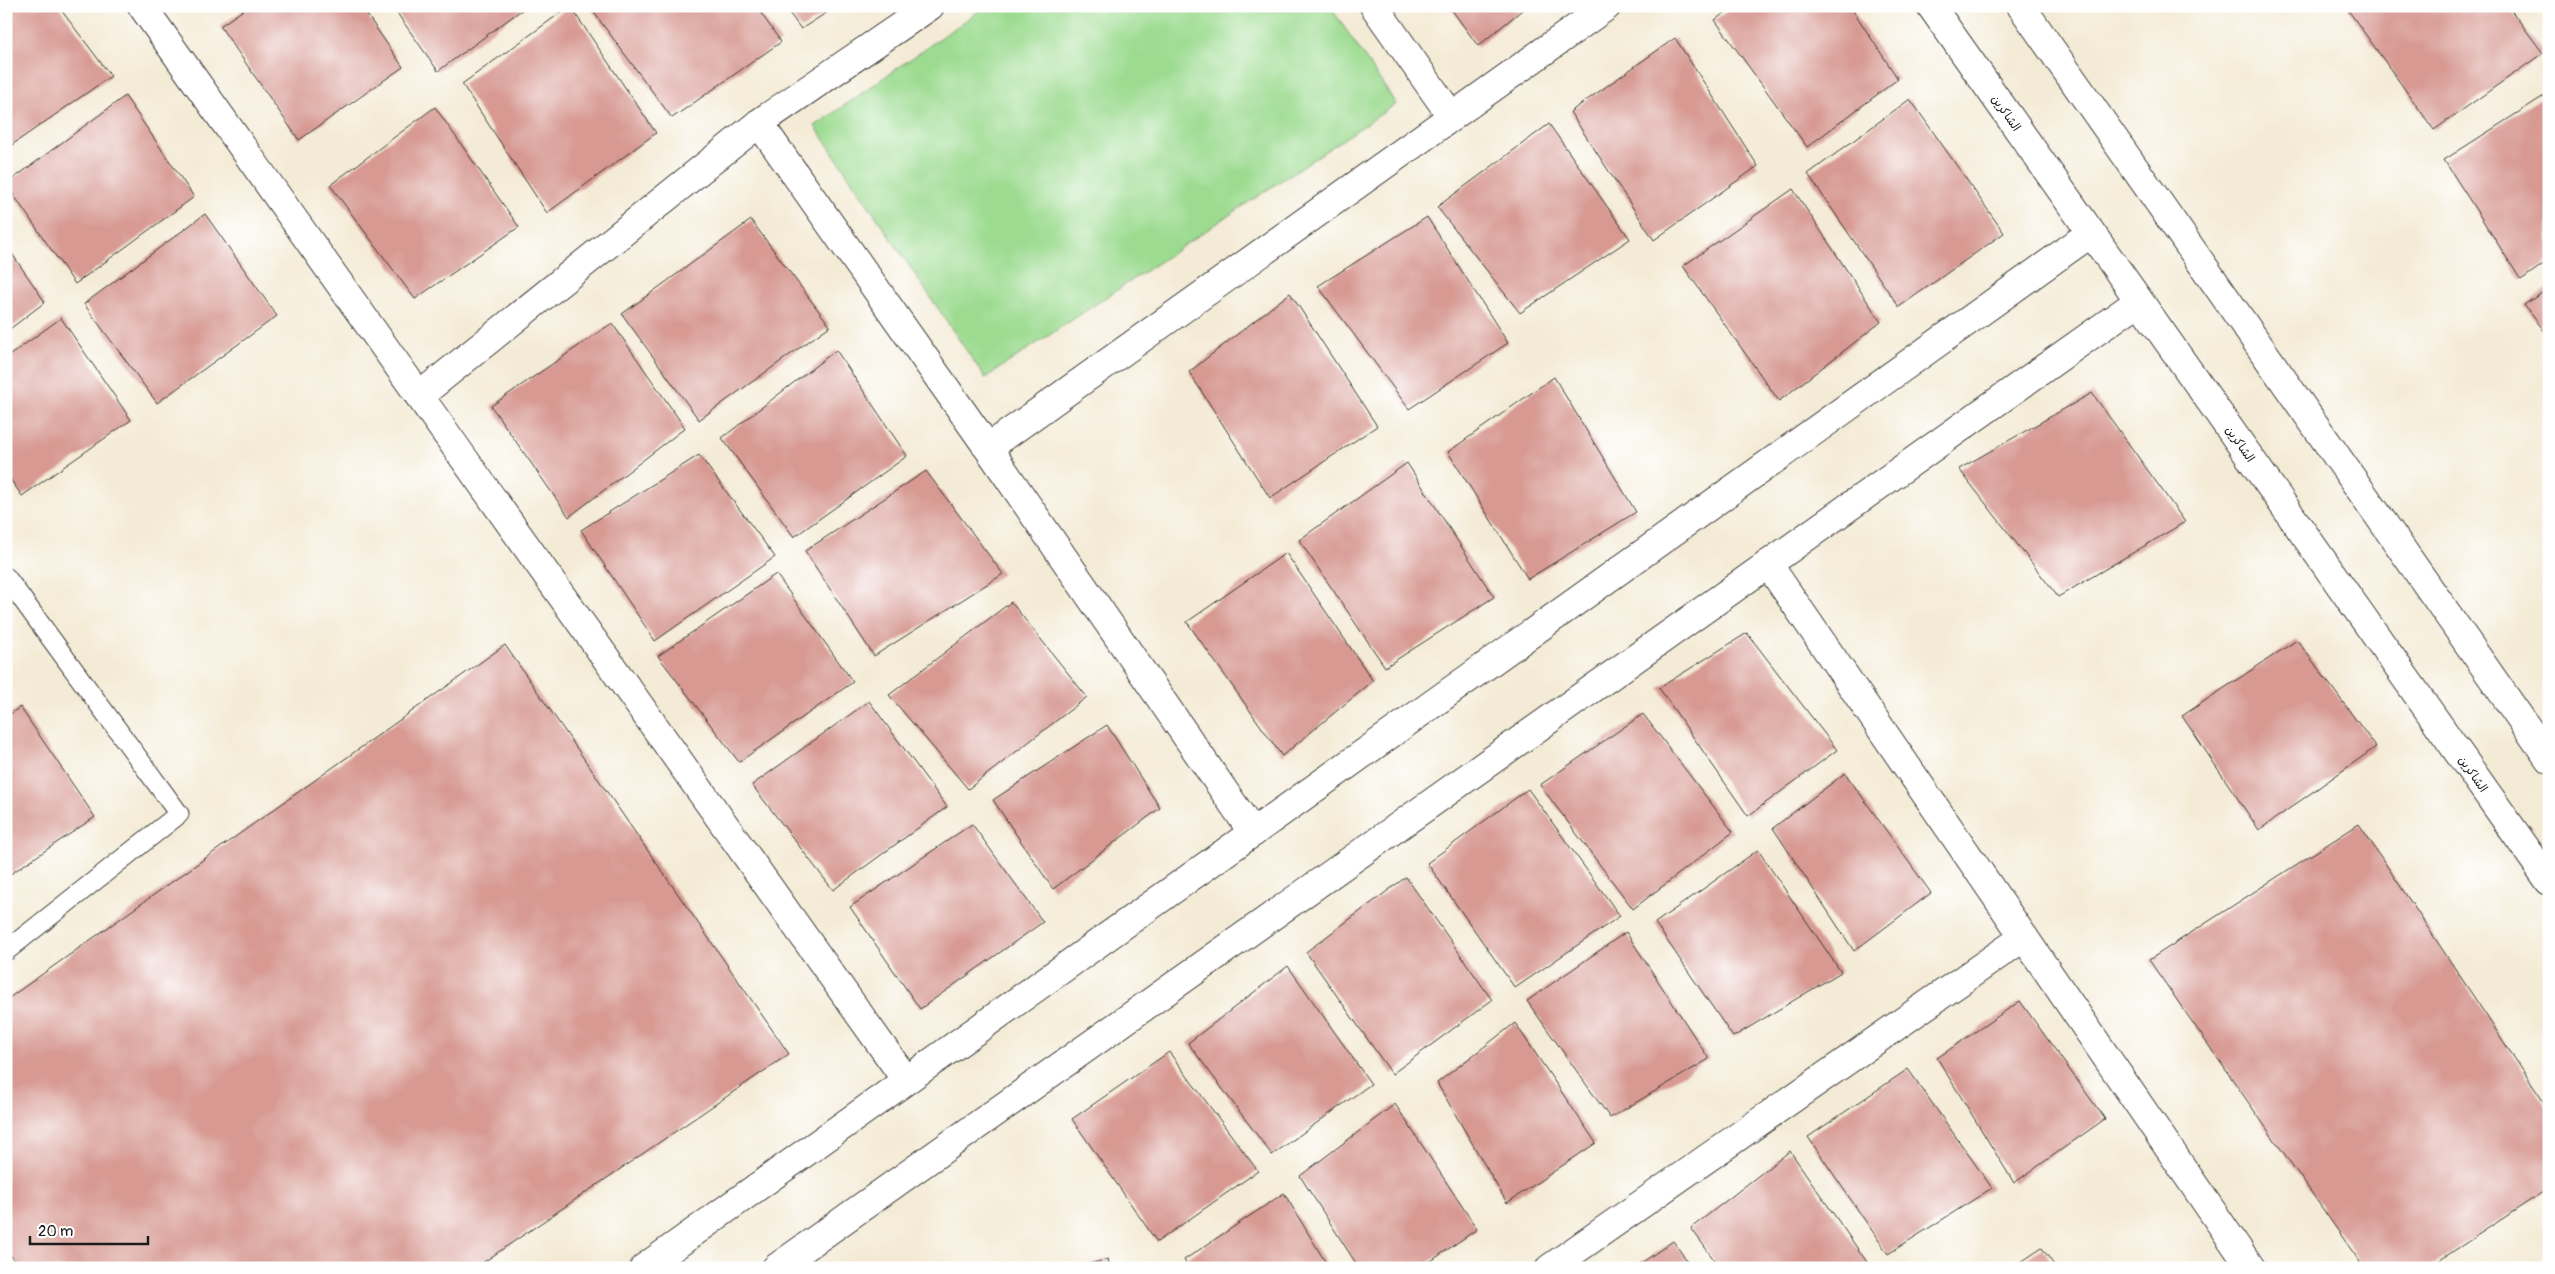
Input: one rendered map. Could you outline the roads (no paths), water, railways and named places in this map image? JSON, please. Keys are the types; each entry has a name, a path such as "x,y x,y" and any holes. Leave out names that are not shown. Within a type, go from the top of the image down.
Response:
{"street":[{"path":"419,396 759,122 930,6"},
{"path":"1374,6 1452,117"},
{"path":"988,448 1607,6"},
{"name":"الشاكرين","path":"1931,6 2549,881"},
{"path":"2021,6 2549,759"},
{"path":"144,7 906,1080"},
{"path":"759,122 988,448 1252,833"},
{"path":"644,1268 2091,233"},
{"path":"776,1268 2139,301"},
{"path":"1768,564 2251,1268"},
{"path":"1550,1268 2024,937"}],"lane":[{"path":"6,577 179,814 6,951"}]}
